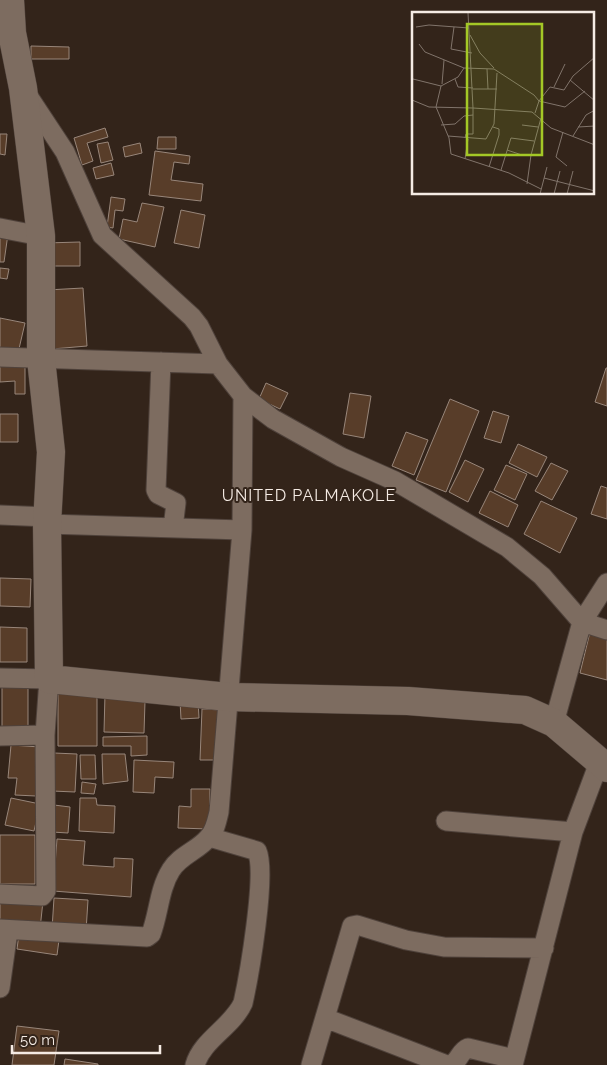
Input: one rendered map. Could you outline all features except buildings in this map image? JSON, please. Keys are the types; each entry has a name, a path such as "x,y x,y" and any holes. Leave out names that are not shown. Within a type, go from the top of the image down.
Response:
{"street":[{"path":"0,894 42,896 46,891 45,735 49,679 48,521 51,452 42,358 41,236 23,88 6,33 10,0"},
{"path":"23,88 65,152 102,235 192,317 199,326 218,364 244,396 273,419 341,457 395,481 507,547 542,576 582,622 607,630"},
{"path":"0,228 41,236"},
{"path":"0,357 218,364"},
{"path":"161,362 156,490 158,494 176,502 173,528"},
{"path":"0,988 4,930 147,937 151,934 165,884 171,870 180,860 210,837 219,812 242,530 244,396"},
{"path":"0,515 48,521 242,530"},
{"path":"554,723 582,622 607,583"},
{"path":"0,678 49,679 228,697 468,704 525,710 554,723 603,764 573,832 513,1062 468,1048 451,1065"},
{"path":"0,736 45,735"},
{"path":"446,821 573,832"},
{"path":"195,1065 206,1048 238,1013 242,1003 257,903 260,859 257,851 210,837"},
{"path":"312,1065 352,926 406,940 444,947 544,948"},
{"path":"325,1018 447,1065"}],"district":[{"name":"UNITED PALMAKOLE","path":"309,495"}]}
